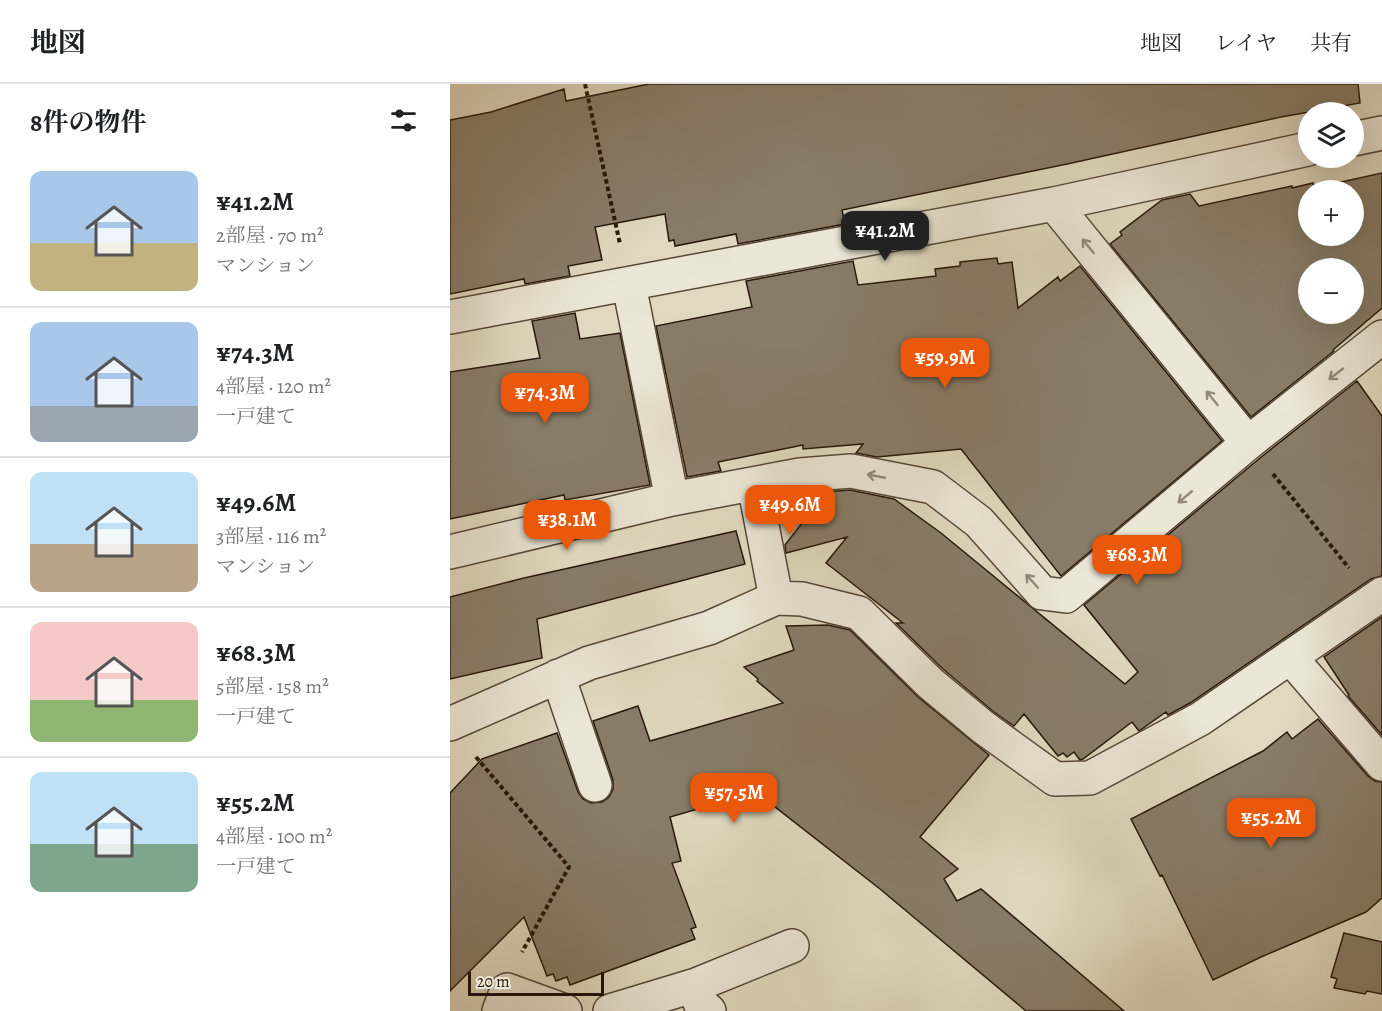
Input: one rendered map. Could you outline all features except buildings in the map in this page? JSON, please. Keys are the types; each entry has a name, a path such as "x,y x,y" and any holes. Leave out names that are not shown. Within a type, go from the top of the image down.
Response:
{"street":[{"path":"1364,137 1382,133"},
{"path":"450,317 1054,204 1298,151"},
{"path":"1054,204 1248,443"},
{"path":"628,285 672,500"},
{"path":"450,552 672,500 800,475 851,471 933,487 979,522 1042,593 1066,597 1248,443 1382,337"},
{"path":"754,484 776,598"},
{"path":"450,724 589,663 709,628 776,598 802,599 859,613 930,683 983,727 1054,778 1090,777 1200,719 1378,597"},
{"path":"1290,657 1382,764"},
{"path":"558,676 595,785"},
{"path":"610,1011 702,998 792,946"},
{"path":"503,1000 565,1011"}],"path":[{"path":"585,84 628,285"},
{"path":"1248,443 1378,597"},
{"path":"472,753 569,867 510,973 503,1000"}]}
